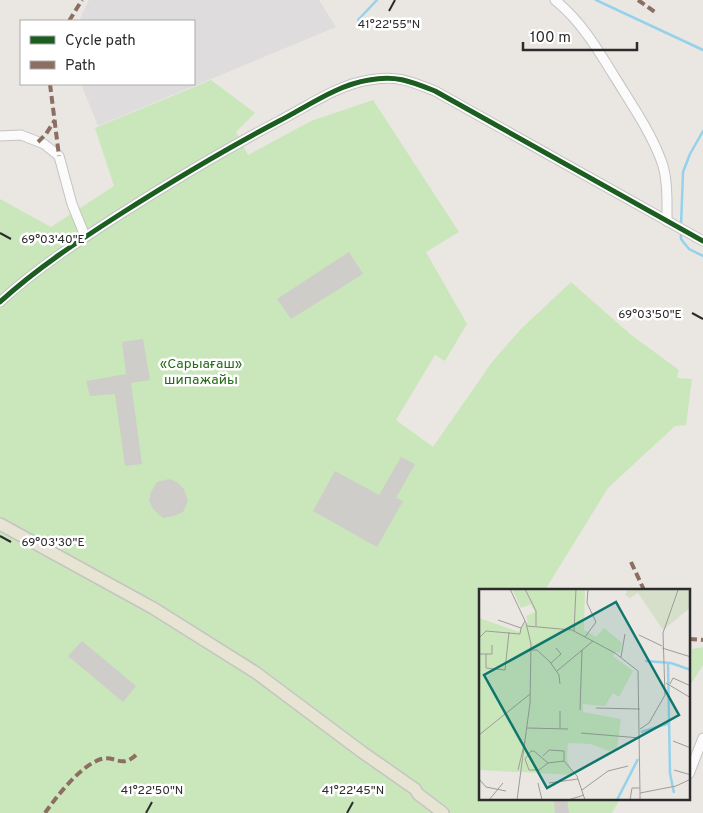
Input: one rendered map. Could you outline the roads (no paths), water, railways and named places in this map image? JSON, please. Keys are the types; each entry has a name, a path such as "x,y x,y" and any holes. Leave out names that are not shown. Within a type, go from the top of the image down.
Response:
{"main road":[{"path":"0,524 153,608 255,672 415,789 418,794 443,813"}],"street":[{"path":"555,0 568,11 586,32 639,115 662,161 667,195 667,221"},
{"path":"0,302 23,281 85,236 151,194 241,141 341,88 368,80 388,78 406,79 435,91 703,241"},
{"path":"0,136 21,135 44,144 59,156 72,204 85,236"},
{"path":"690,771 703,738"}],"waterway":[{"path":"358,20 377,0"},
{"path":"596,0 703,50"},
{"path":"681,226 683,172 690,154 703,131"},
{"path":"681,231 681,239 689,249 703,256"}],"park label":[{"name":"«Сарыағаш» шипажайы","path":"201,372"}]}
